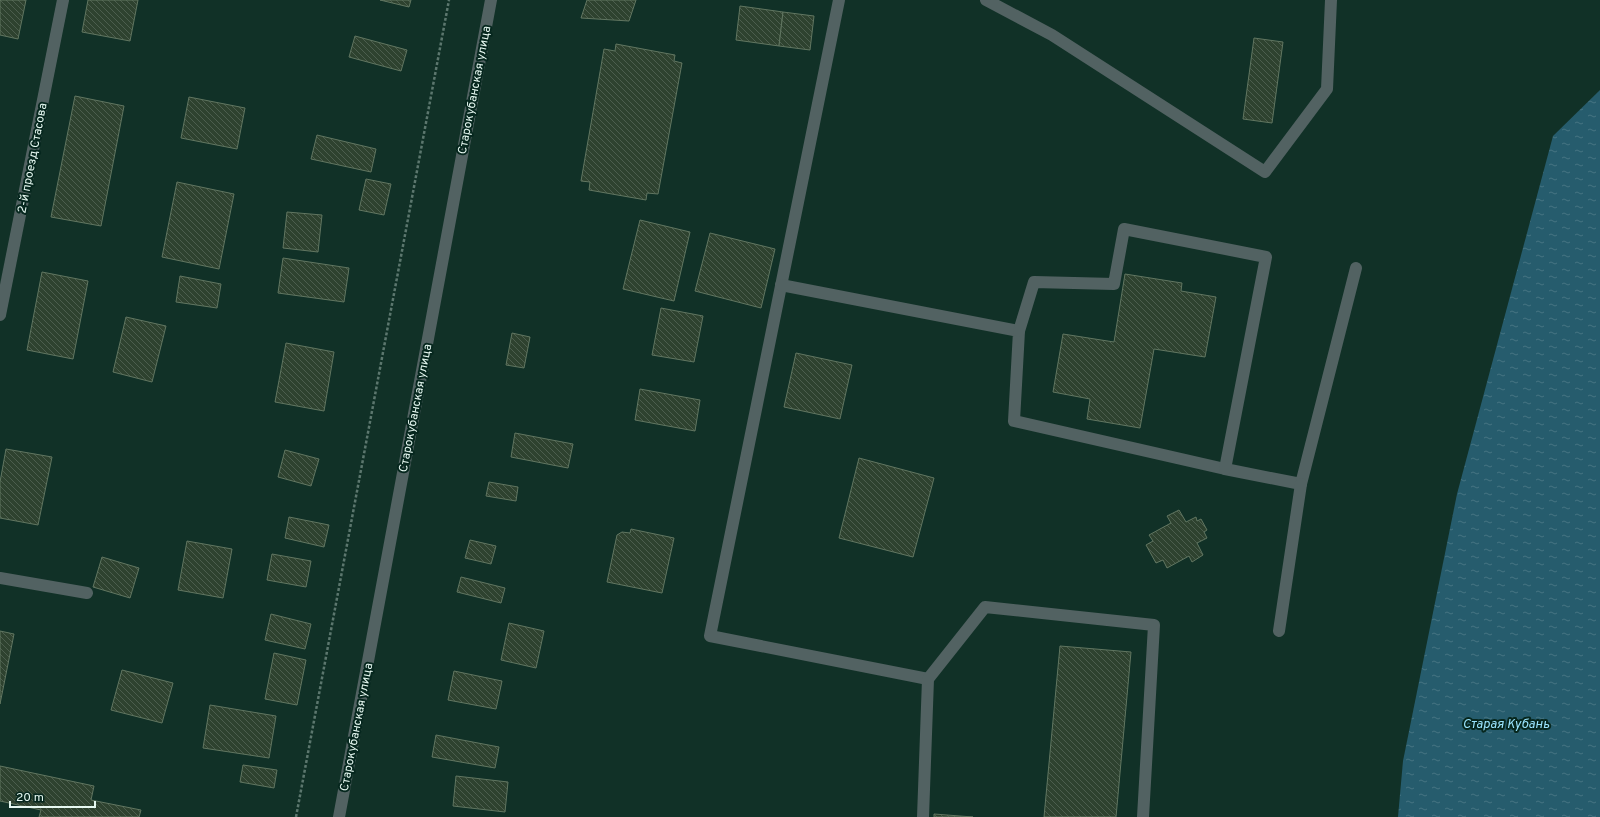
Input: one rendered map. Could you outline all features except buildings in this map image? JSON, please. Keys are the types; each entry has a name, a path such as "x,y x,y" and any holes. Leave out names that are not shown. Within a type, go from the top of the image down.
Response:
{"street":[{"name":"2-й проезд Стасова","path":"0,315 63,0"},
{"name":"Старокубанская улица","path":"339,817 491,0"},
{"path":"839,0 710,636 928,679"},
{"path":"986,0 1052,35 1264,172 1327,89 1331,0"},
{"path":"1225,469 1266,257 1124,229 1114,284 1034,282 1019,331 1014,421 1225,469 1301,484"},
{"path":"1279,631 1301,484 1356,268"},
{"path":"781,285 1019,331"},
{"path":"0,578 87,593"},
{"path":"924,817 928,679 985,607 1154,625 1143,817"}],"path":[{"path":"296,817 449,0"}],"water":[{"name":"Старая Кубань","path":"1600,90 1600,817 1398,817 1403,761 1457,494 1553,136"}]}
